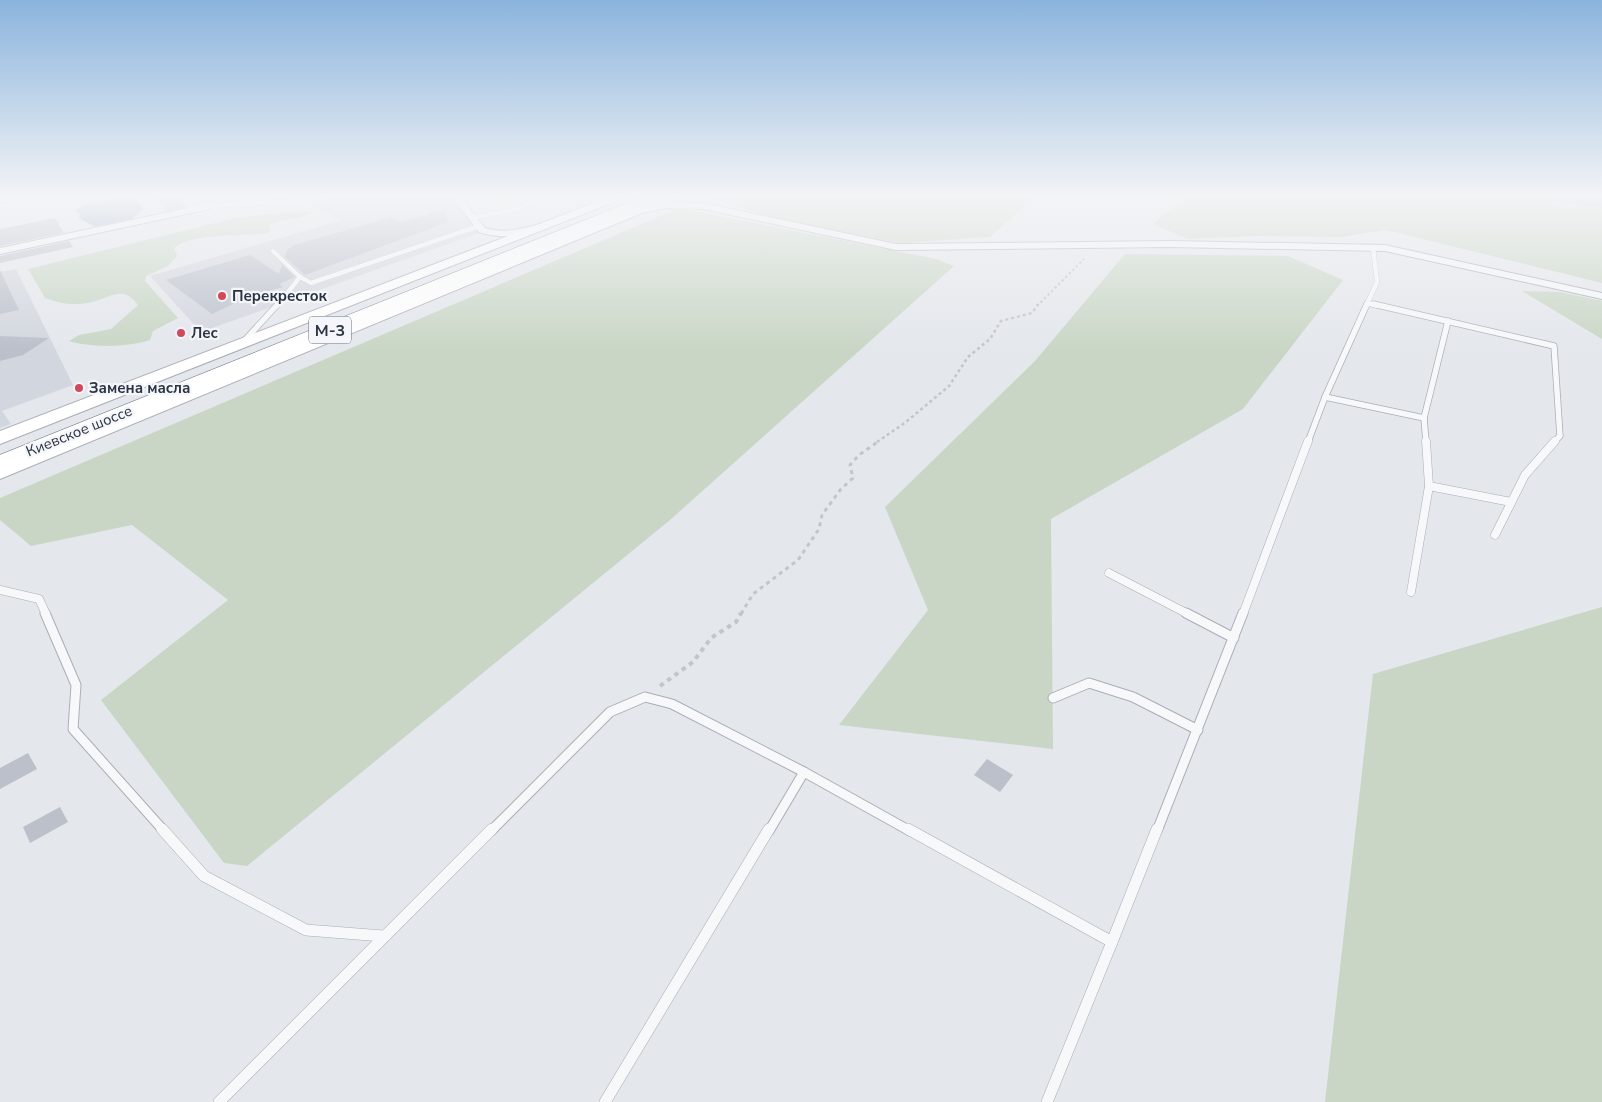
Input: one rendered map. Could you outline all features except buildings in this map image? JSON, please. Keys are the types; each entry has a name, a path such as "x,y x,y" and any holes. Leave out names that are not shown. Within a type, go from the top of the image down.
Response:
{"highway":[{"name":"Киевское шоссе","path":"0,448 501,247"},
{"name":"Киевское шоссе","path":"0,464 531,247"}],"main road":[{"path":"0,438 496,247"},
{"path":"0,473 535,247"}],"street":[{"path":"0,251 17,247"},
{"path":"467,258 478,247"},
{"path":"1375,247 1460,262 1602,296"}],"lane":[{"path":"273,251 300,277 311,283 420,247"},
{"path":"1047,1102 1198,730 1325,397 1377,282 1372,247"},
{"path":"239,346 258,328 300,277"},
{"path":"1367,302 1554,346 1560,436 1525,475 1495,535"},
{"path":"1411,592 1429,486 1424,418 1448,321"},
{"path":"1325,397 1424,418"},
{"path":"1429,486 1511,502"},
{"path":"1110,573 1234,638"},
{"path":"0,590 39,599 76,686 73,729 204,876 306,930 383,936"},
{"path":"1053,698 1089,683 1133,696 1198,730"},
{"path":"219,1102 383,936 427,897 610,712 645,696 672,704 804,772 1112,942"},
{"path":"605,1102 804,772"}],"path":[{"path":"645,696 693,662 711,638 736,622 753,594 798,560 818,529 822,515 841,489 853,478 850,465 859,455 906,422 949,386 968,357 990,339 1002,321 1032,313 1070,270 1082,260 1091,257"}],"shaded area":[{"path":"248,247 438,247 201,332 150,276"},
{"path":"16,269 73,385 2,411 11,424 0,428 0,272"}],"green space":[{"path":"116,247 175,247 177,256 168,266 146,276 145,281 178,318 153,331 150,340 141,342 99,346 69,341 79,335 111,329 138,305 133,299 122,294 80,304 68,304 51,300 45,298 28,269"},
{"path":"587,247 878,247 936,259 954,266 670,520 247,866 224,863 101,700 228,600 132,525 31,546 0,520 0,498"},
{"path":"1457,247 1602,247 1602,283"},
{"path":"1125,254 1288,256 1343,280 1243,409 1051,519 1053,749 839,725 928,610 885,507 1035,361"},
{"path":"1522,291 1560,292 1602,301 1602,339"},
{"path":"1602,607 1602,1102 1325,1102 1373,674"}],"place":[{"name":"Перекресток","path":"222,296"},
{"name":"Лес","path":"181,333"},
{"name":"Замена масла","path":"79,388"}]}
